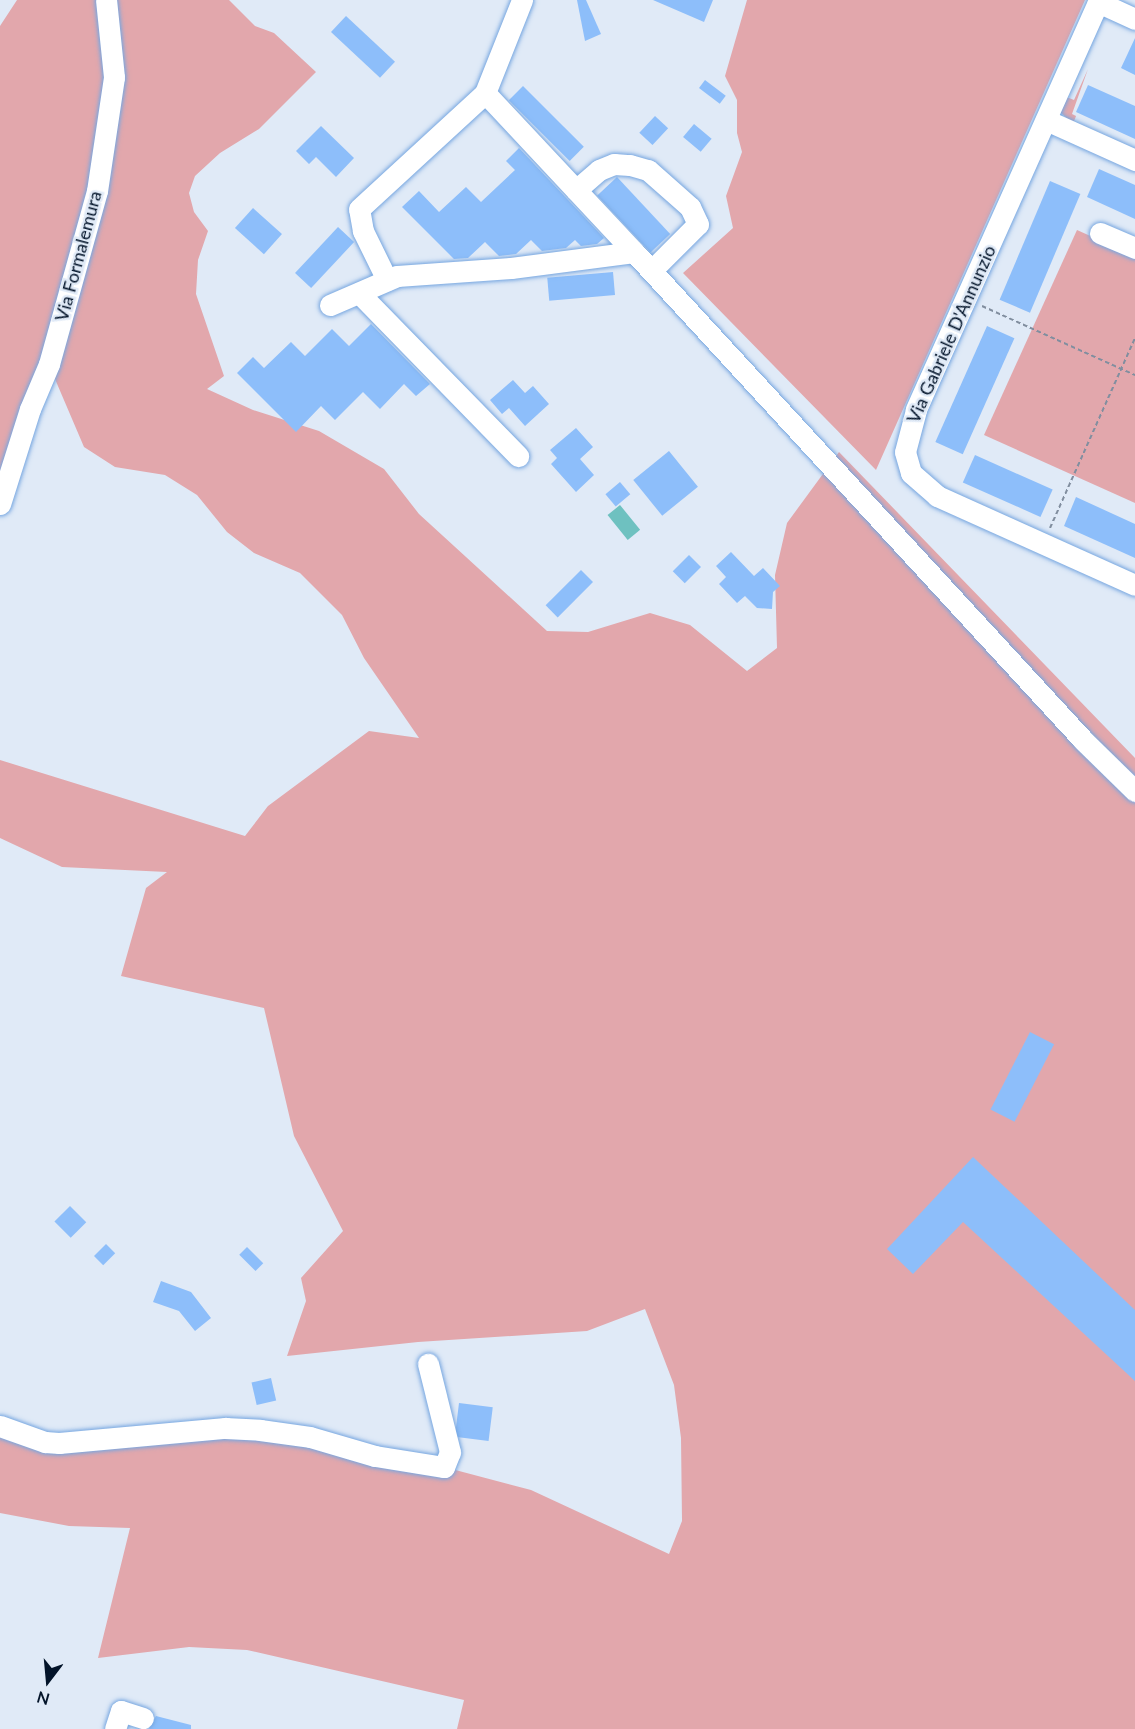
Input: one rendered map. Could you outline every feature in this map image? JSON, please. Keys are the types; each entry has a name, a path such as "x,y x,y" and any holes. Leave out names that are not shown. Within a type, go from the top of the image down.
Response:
{"street":[{"name":"Via Formalemura","path":"0,504 30,409 49,364 97,191 114,77 106,0"},
{"path":"387,280 363,231 359,209 484,93 522,0"},
{"path":"1099,1 1135,19"},
{"name":"Via Gabriele D'Annunzio","path":"1099,1 911,423 905,447 908,465 917,480 937,496 1135,585"},
{"path":"484,93 634,252 1075,732 1135,791"},
{"path":"1046,120 1135,160"},
{"path":"576,190 599,170 614,164 630,165 648,170 690,207 697,215 698,224 651,271"},
{"path":"1100,233 1135,248"},
{"path":"330,305 397,276 510,268 634,252"},
{"path":"359,292 518,456"},
{"path":"0,1426 45,1442 59,1443 225,1428 260,1430 310,1437 375,1456 444,1467 450,1452 428,1364"},
{"path":"115,1729 121,1711 143,1718"}],"path":[{"path":"965,299 1135,375"},
{"path":"1043,544 1135,338"}],"shaded area":[{"path":"17,0 229,0 255,26 274,33 316,72 259,129 220,153 195,176 189,193 194,212 208,231 198,260 196,294 224,376 207,389 253,410 319,431 384,469 419,514 547,631 588,632 650,613 690,625 747,671 777,648 775,575 787,523 839,452 1135,758 1135,1729 457,1729 464,1700 247,1650 189,1647 98,1658 130,1528 69,1526 0,1513 0,1426 24,1435 225,1428 444,1467 531,1490 669,1554 682,1521 681,1438 674,1385 645,1309 587,1331 418,1342 287,1356 306,1301 301,1278 343,1231 294,1136 264,1008 121,976 146,888 167,872 62,867 0,838 0,760 245,836 268,806 369,731 419,738 364,658 342,615 300,573 254,553 227,532 197,495 165,475 115,467 84,447 49,365 0,504 0,26"},
{"path":"747,0 1085,0 876,470 683,273 733,228 726,196 742,152 737,133 737,100 725,76"},
{"path":"1088,69 1072,114 1076,116 1073,124 1058,110 1064,96 1074,100"},
{"path":"1077,230 1135,256 1135,503 984,435"},
{"path":"620,505 640,530 628,540 608,515"}],"building":[{"path":"577,0 586,0 601,34 585,41"},
{"path":"653,0 713,0 704,22"},
{"path":"346,16 395,62 380,78 331,32"},
{"path":"1135,38 1135,75 1121,68"},
{"path":"705,80 726,96 720,104 699,88"},
{"path":"1088,85 1135,106 1135,139 1076,112"},
{"path":"523,86 584,147 570,161 509,100"},
{"path":"655,116 668,128 652,145 639,133"},
{"path":"694,124 712,139 701,152 683,137"},
{"path":"321,126 354,158 336,177 316,157 309,164 296,151"},
{"path":"519,148 604,238 597,244 581,246 575,240 566,248 542,251 531,240 516,254 499,256 485,242 468,258 454,259 402,207 419,191 439,212 466,187 481,202 515,170 506,161"},
{"path":"1099,169 1135,185 1135,219 1087,197"},
{"path":"617,177 670,234 650,252 597,195"},
{"path":"1050,181 1080,194 1030,313 1000,300"},
{"path":"253,208 282,234 264,254 235,228"},
{"path":"338,227 354,242 311,288 295,273"},
{"path":"613,272 615,295 549,301 547,278"},
{"path":"371,324 430,384 416,396 404,384 380,409 363,392 335,420 321,406 296,432 237,373 253,357 264,368 291,342 305,356 332,329 349,346"},
{"path":"987,326 1014,338 963,454 935,442"},
{"path":"513,380 525,393 533,386 549,404 525,426 509,408 502,414 490,400"},
{"path":"576,428 593,447 580,459 594,475 576,492 551,464 557,458 550,450"},
{"path":"669,451 698,487 662,516 633,480"},
{"path":"975,455 1053,490 1040,517 963,482"},
{"path":"620,482 630,494 616,506 605,494"},
{"path":"1076,497 1135,524 1135,558 1064,526"},
{"path":"731,552 754,576 763,568 780,586 773,592 772,609 757,608 745,596 737,603 719,584 726,577 716,566"},
{"path":"689,555 701,567 685,583 673,571"},
{"path":"581,570 593,582 558,617 546,605"},
{"path":"1030,1032 1054,1044 1015,1122 991,1110"},
{"path":"973,1157 1135,1310 1135,1381 963,1222 913,1274 887,1249"},
{"path":"70,1206 86,1222 71,1238 54,1222"},
{"path":"106,1244 115,1253 103,1265 94,1256"},
{"path":"247,1247 263,1263 255,1271 239,1255"},
{"path":"161,1281 191,1292 211,1318 195,1331 179,1311 153,1302"},
{"path":"271,1378 276,1400 257,1405 252,1382"},
{"path":"459,1403 493,1407 489,1441 455,1437"},
{"path":"156,1716 191,1725 191,1729 149,1729"}]}
